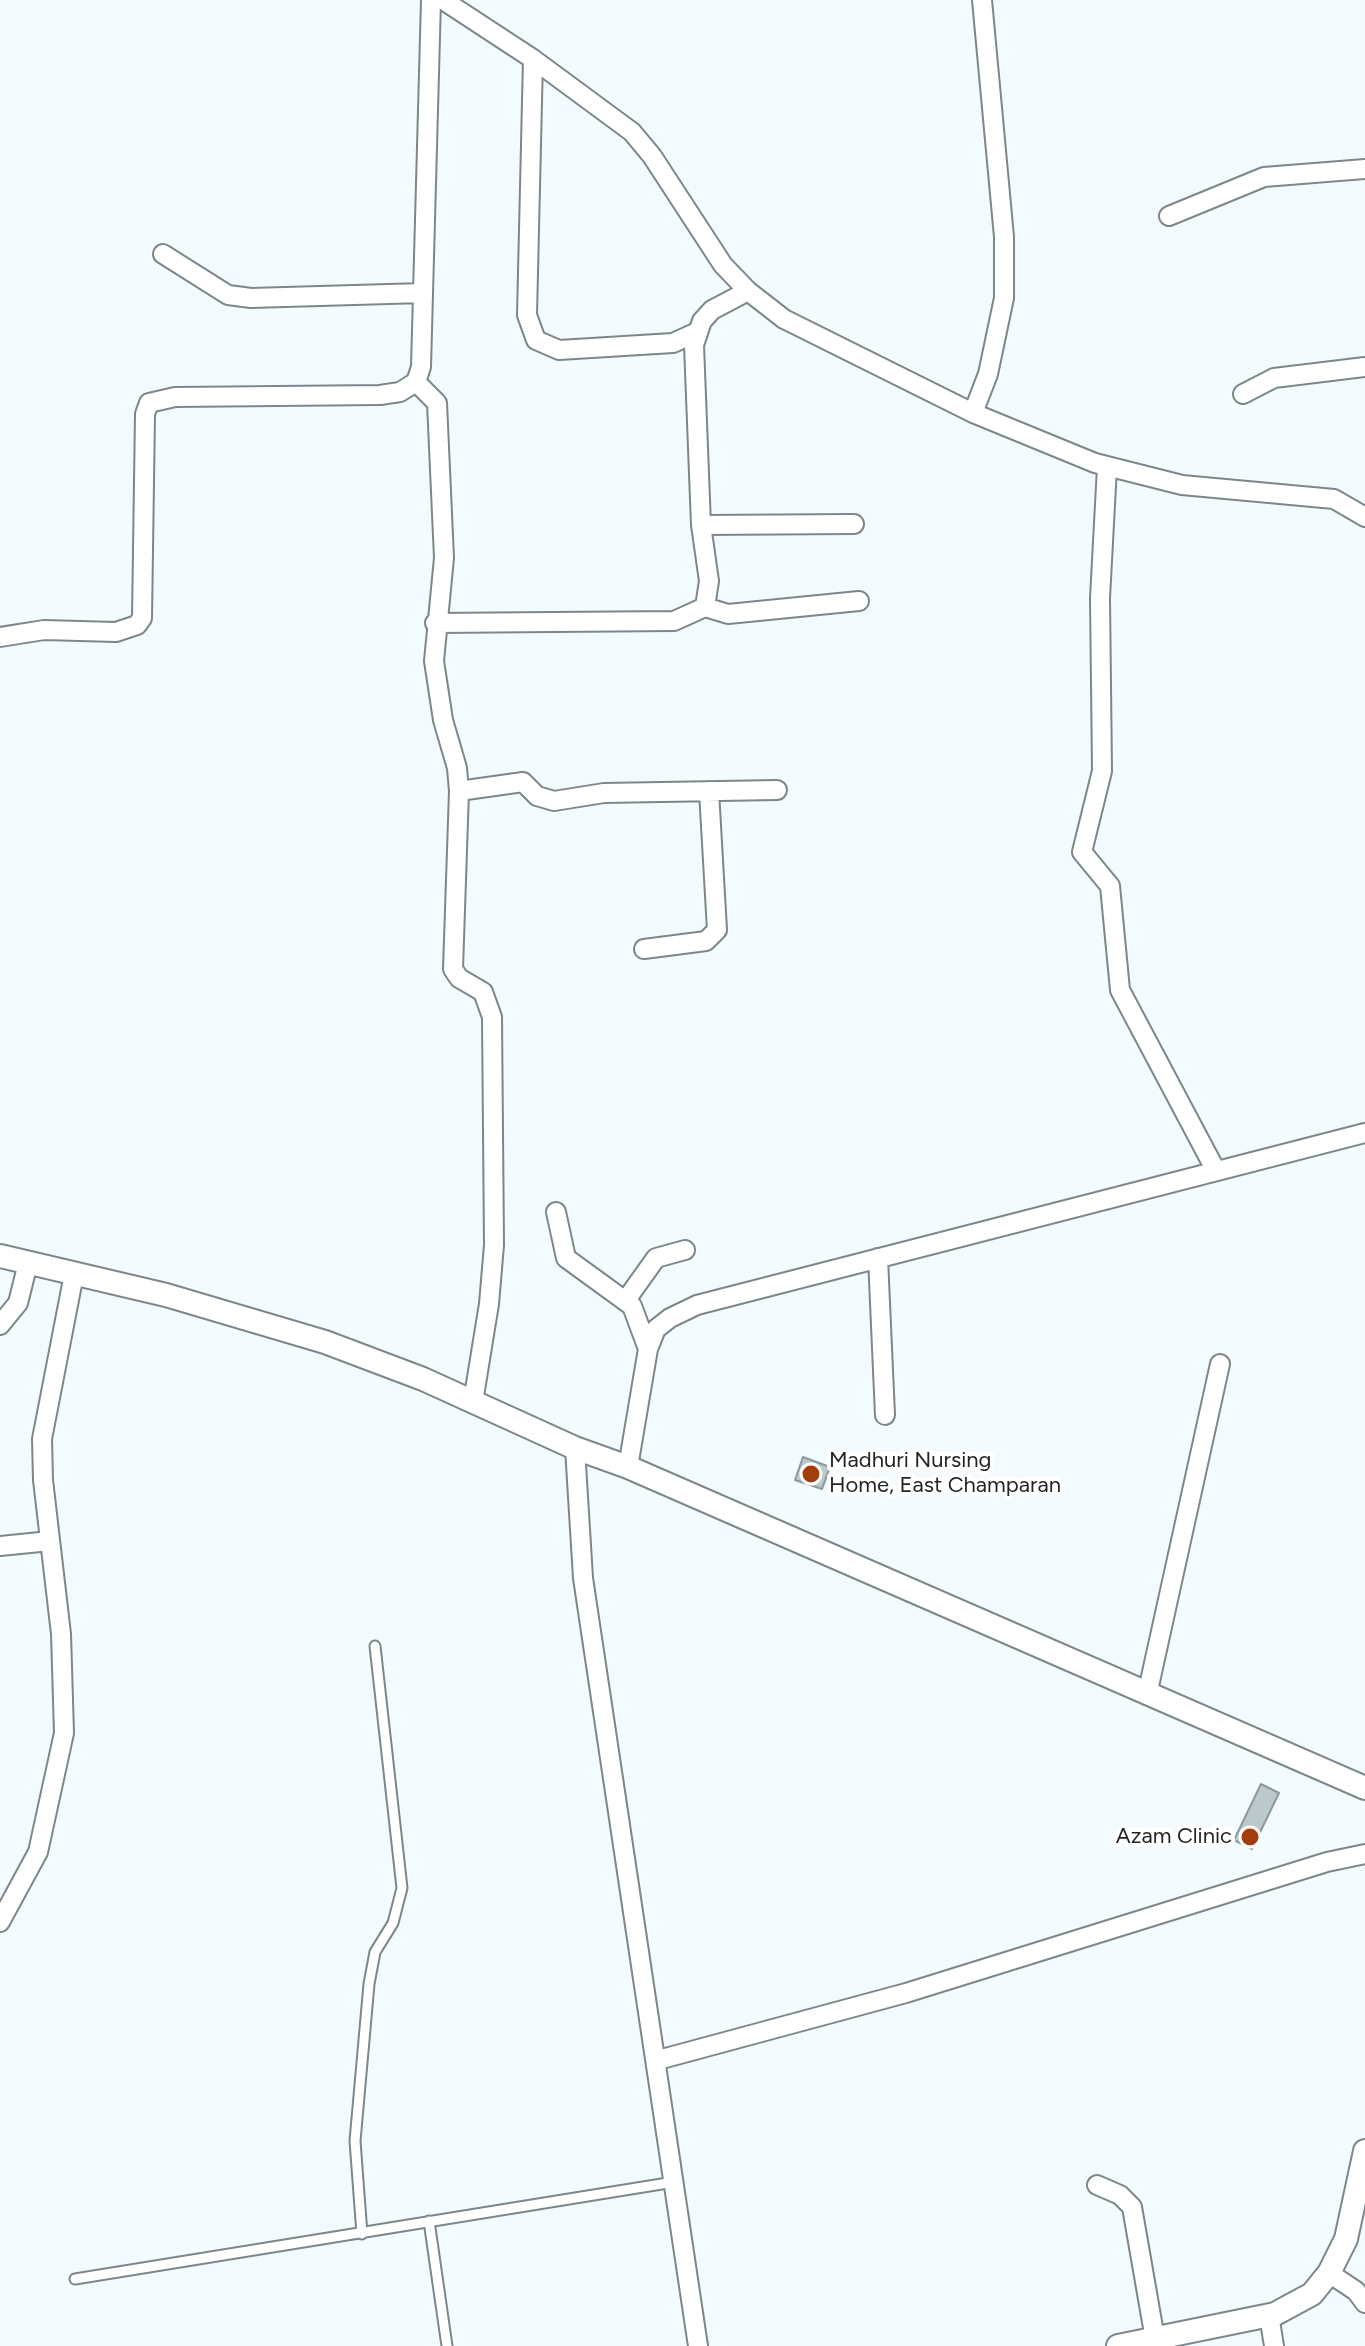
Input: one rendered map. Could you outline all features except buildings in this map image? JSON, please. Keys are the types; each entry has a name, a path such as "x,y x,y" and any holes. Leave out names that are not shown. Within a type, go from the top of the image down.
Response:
{"street":[{"path":"0,637 44,630 116,632 137,625 142,618 145,414 149,403 175,397 380,395 400,392 416,382 421,367 431,0"},
{"path":"443,0 472,10 632,132 652,156 723,265 748,291 784,319 973,413 1107,467 1182,485 1334,499 1365,517"},
{"path":"973,413 988,374 1004,298 1004,237 982,0"},
{"path":"533,59 527,315 536,340 559,350 673,343 695,333 712,310 748,291"},
{"path":"1169,216 1264,177 1365,169"},
{"path":"163,254 228,295 251,298 423,293"},
{"path":"695,333 701,525 709,581 705,607"},
{"path":"1243,394 1274,378 1365,367"},
{"path":"416,382 437,403 444,558 435,623 436,680 443,720 457,768 459,791 453,969 459,978 483,992 492,1017 494,1245 489,1304 473,1402"},
{"path":"1107,467 1100,598 1102,771 1082,852 1110,886 1120,990 1216,1171"},
{"path":"701,525 854,524"},
{"path":"435,623 674,621 705,607 728,614 859,601"},
{"path":"459,791 523,782 537,796 554,801 604,793 777,790"},
{"path":"644,949 706,941 717,930 709,791"},
{"path":"628,1467 648,1349 656,1329 670,1318 697,1305 1365,1133"},
{"path":"556,1212 566,1258 626,1300 640,1321 648,1349"},
{"path":"626,1300 656,1258 685,1250"},
{"path":"0,1256 166,1295 325,1342 423,1379 575,1448 628,1467 1365,1788"},
{"path":"878,1258 885,1415"},
{"path":"0,1325 18,1303 28,1263"},
{"path":"0,1922 38,1852 64,1733 61,1634 42,1439 74,1274"},
{"path":"1147,1695 1220,1364"},
{"path":"575,1448 583,1578 658,2060 698,2346"},
{"path":"0,1546 50,1541"},
{"path":"658,2060 906,1993 1327,1862 1365,1854"},
{"path":"1118,2346 1155,2339 1192,2338 1269,2315 1312,2294 1329,2273 1346,2239 1365,2151"},
{"path":"1097,2185 1120,2195 1132,2207 1155,2339"},
{"path":"1329,2273 1356,2291 1365,2303"},
{"path":"1269,2315 1274,2346"}],"lane":[{"path":"362,2234 355,2141 369,1984 375,1952 393,1923 402,1888 375,1646"},
{"path":"75,2279 674,2182"},
{"path":"429,2221 447,2346"}],"place":[{"name":"Madhuri Nursing Home, East Champaran","path":"811,1474"},
{"name":"Azam Clinic","path":"1250,1837"}]}
